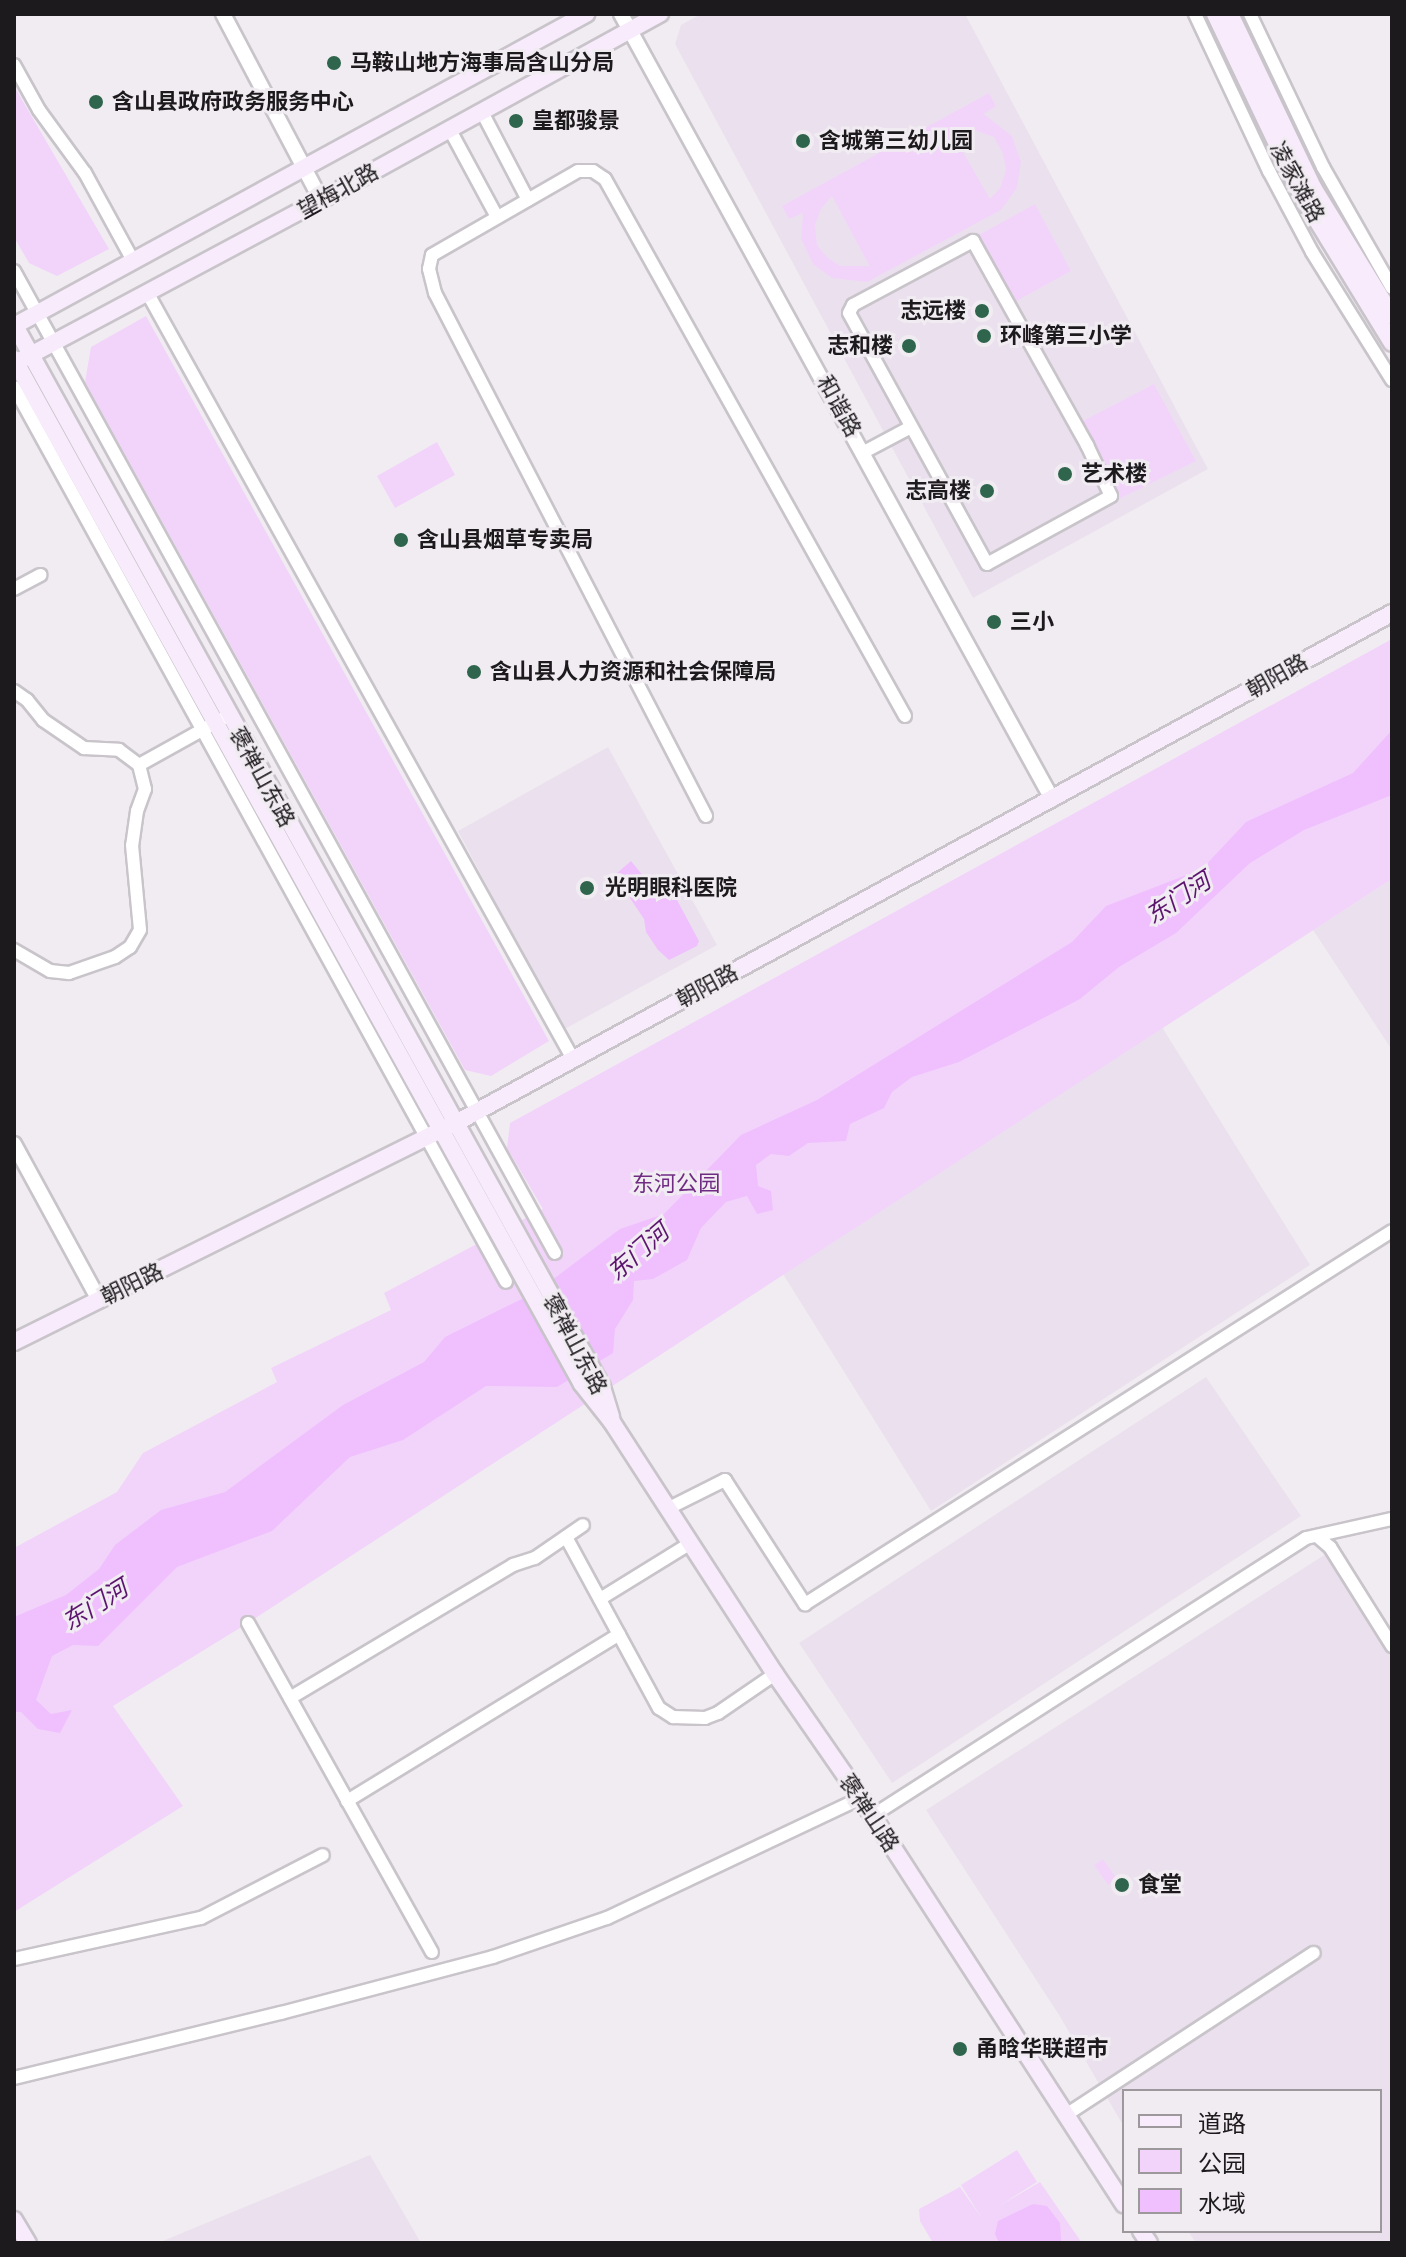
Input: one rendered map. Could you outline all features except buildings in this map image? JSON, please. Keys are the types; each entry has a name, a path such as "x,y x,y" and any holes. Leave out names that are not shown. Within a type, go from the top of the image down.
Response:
{"main road":[{"name":"望梅北路","path":"14,325 586,14"},
{"name":"望梅北路","path":"19,360 148,294 660,14"},
{"name":"凌家滩路","path":"1215,14 1302,196 1392,343"},
{"name":"凌家滩路","path":"1230,14 1314,189 1392,316"},
{"name":"褒禅山东路","path":"14,325 19,360 215,723 440,1131 537,1290 612,1422"},
{"name":"朝阳路","path":"14,1342 477,1112 1392,613"},
{"name":"褒禅山路","path":"612,1422 689,1544 861,1798 1122,2201"},
{"path":"14,2220 28,2243"}],"street":[{"path":"223,14 321,200"},
{"name":"和谐路","path":"621,14 1052,799"},
{"path":"1195,14 1297,225 1392,380"},
{"path":"1250,14 1323,167 1392,288"},
{"path":"14,65 39,110 85,173 132,259"},
{"path":"482,112 528,200"},
{"path":"450,130 497,217"},
{"path":"706,816 435,293 429,269 432,255 578,171 593,171 605,179 905,716"},
{"path":"973,241 1093,456 1111,496 987,564 911,427 849,313 851,308 973,241"},
{"path":"14,271 555,1253"},
{"path":"148,294 573,1059"},
{"path":"14,387 215,723 440,1131 506,1282"},
{"path":"864,452 911,427"},
{"path":"14,589 40,575"},
{"path":"14,691 27,700 43,720 84,748 119,750 139,765 145,789 137,811 132,845 140,930 130,947 115,957 69,973 50,971 14,950"},
{"path":"139,765 215,723"},
{"path":"14,1144 99,1300"},
{"path":"667,1509 725,1480 805,1604 1392,1231"},
{"path":"872,1816 1306,1538 1392,1519"},
{"path":"290,1698 583,1525"},
{"path":"566,1537 659,1708 673,1717 689,1720 718,1713 775,1674"},
{"path":"1318,1537 1330,1547 1392,1646"},
{"path":"600,1599 689,1544"},
{"path":"248,1623 432,1952"},
{"path":"347,1801 619,1634"},
{"path":"14,2078 493,1957 607,1918 861,1798"},
{"path":"14,1959 201,1918 323,1855"},
{"path":"1066,2115 1314,1953"}],"shaded area":[{"name":"环峰第三小学","path":"701,14 965,14 1208,469 973,598 675,44 681,25"},
{"name":"光明眼科医院","path":"608,747 717,945 563,1030 458,831"},
{"path":"1392,879 1392,1050 1313,930"},
{"path":"1162,1027 1310,1265 931,1511 783,1274"},
{"path":"1206,1377 1301,1516 892,1783 799,1643"},
{"path":"1329,1552 1392,1657 1392,2243 1196,2243 1189,2233 1382,2233 1382,2089 1122,2089 1122,2124 1059,2015 926,1810"},
{"path":"370,2155 421,2243 158,2243"}],"green space":[{"path":"14,86 109,249 57,276 29,263 14,237"},
{"path":"989,93 996,106 984,114 1012,136 1021,162 1017,188 1001,210 867,282 832,278 813,264 801,239 803,213 789,219 782,206","holes":["966,127 994,137 1003,154 1006,170 1000,188 990,199 951,131","832,196 869,265 869,266 840,266 817,245 815,225 821,209"]},
{"path":"1035,204 1071,271 1013,303 977,236"},
{"path":"146,316 549,1041 491,1076 465,1070 85,382 91,347"},
{"path":"1154,384 1196,461 1119,499 1079,423"},
{"path":"437,442 455,475 395,508 377,476"},
{"name":"东河公园","path":"1392,639 1392,879 248,1623 113,1706 183,1806 14,1912 14,1548 117,1492 143,1453 277,1382 271,1368 391,1310 384,1293 543,1209 507,1148 510,1123"},
{"path":"1103,1859 1117,1879 1108,1885 1094,1865"},
{"path":"1017,2150 1037,2182 999,2206 1040,2182 1082,2243 933,2243 920,2221 919,2209 960,2187 981,2217 961,2185"}],"water":[{"name":"东门河","path":"1392,730 1392,795 1304,830 1250,863 1176,933 1119,967 1080,999 959,1062 912,1077 892,1092 884,1108 850,1124 846,1141 808,1143 789,1156 771,1154 756,1165 758,1186 771,1191 773,1210 757,1214 747,1196 726,1202 701,1228 687,1260 653,1279 634,1281 633,1300 615,1329 613,1353 557,1387 486,1386 403,1440 350,1457 272,1531 177,1567 98,1646 73,1645 52,1656 36,1700 51,1714 72,1710 60,1733 38,1729 21,1712 14,1712 14,1617 66,1595 99,1569 115,1545 161,1510 225,1492 343,1405 424,1362 445,1337 536,1292 620,1229 664,1214 741,1135 817,1100 1072,942 1106,906 1202,869 1246,822 1353,773"},
{"path":"631,861 653,888 665,882 669,885 699,941 697,946 669,960 658,950 646,932 644,919 617,879 617,873"},
{"path":"1033,2204 1047,2206 1060,2223 1061,2241 999,2243 995,2234 998,2221"}],"place":[{"name":"马鞍山地方海事局含山分局","path":"334,63"},
{"name":"含山县政府政务服务中心","path":"96,102"},
{"name":"皇都骏景","path":"516,121"},
{"name":"含城第三幼儿园","path":"803,141"},
{"name":"志远楼","path":"982,311"},
{"name":"环峰第三小学","path":"984,336"},
{"name":"志和楼","path":"909,346"},
{"name":"艺术楼","path":"1065,474"},
{"name":"志高楼","path":"987,491"},
{"name":"含山县烟草专卖局","path":"401,540"},
{"name":"三小","path":"994,622"},
{"name":"含山县人力资源和社会保障局","path":"474,672"},
{"name":"光明眼科医院","path":"587,888"},
{"name":"食堂","path":"1122,1885"},
{"name":"甬晗华联超市","path":"960,2049"}]}
